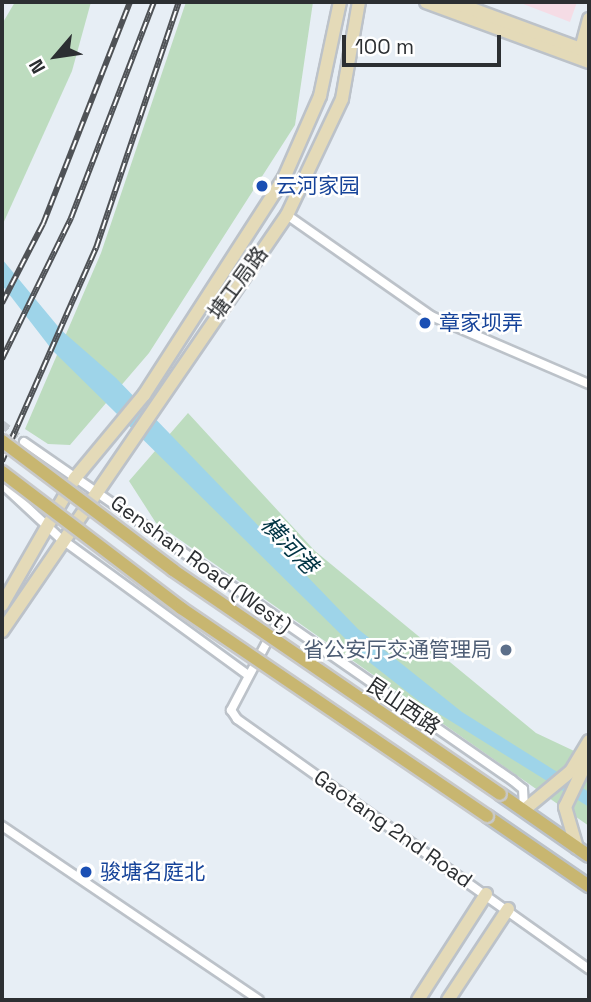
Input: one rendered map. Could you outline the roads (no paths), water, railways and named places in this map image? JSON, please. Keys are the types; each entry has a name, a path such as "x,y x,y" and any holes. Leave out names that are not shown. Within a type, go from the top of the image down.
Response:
{"main road":[{"name":"塘工局路","path":"2,605 75,478 144,395 303,142 334,49 340,2"},
{"name":"塘工局路","path":"2,631 60,538 134,438 287,215 342,99 359,2"},
{"path":"425,2 589,62"},
{"path":"453,2 585,51 589,19"},
{"name":"Genshan Road (West)","path":"2,441 173,570 589,856"},
{"path":"2,471 181,608 589,886"},
{"path":"577,848 565,819 574,775 589,741"},
{"path":"524,810 574,775 589,757"},
{"path":"418,1000 486,894"},
{"path":"448,1000 508,909"},
{"path":"443,962 464,976"}],"street":[{"path":"287,215 431,316 589,384"},
{"name":"艮山西路","path":"24,442 278,621 512,780 523,789 524,810"},
{"path":"2,484 60,538 248,675 278,621"},
{"name":"Gaotang 2nd Road","path":"248,675 232,710 237,719 589,969"},
{"path":"2,826 259,1000"}],"water":[{"path":"2,259 61,330 116,378 358,629 462,712 589,792 589,807 420,702 369,662 53,351 2,285"}],"tunnel":[{"path":"2,424 24,442"}],"railway":[{"path":"2,303 43,224 130,2"},
{"path":"2,359 71,218 154,2"},
{"path":"2,461 96,248 179,2"}],"place":[{"name":"云河家园","path":"262,186"},
{"name":"章家坝弄","path":"425,323"},
{"name":"省公安厅交通管理局","path":"506,650"},
{"name":"骏塘名庭北","path":"86,872"}],"water label":[{"name":"横河港","path":"289,545"}]}
